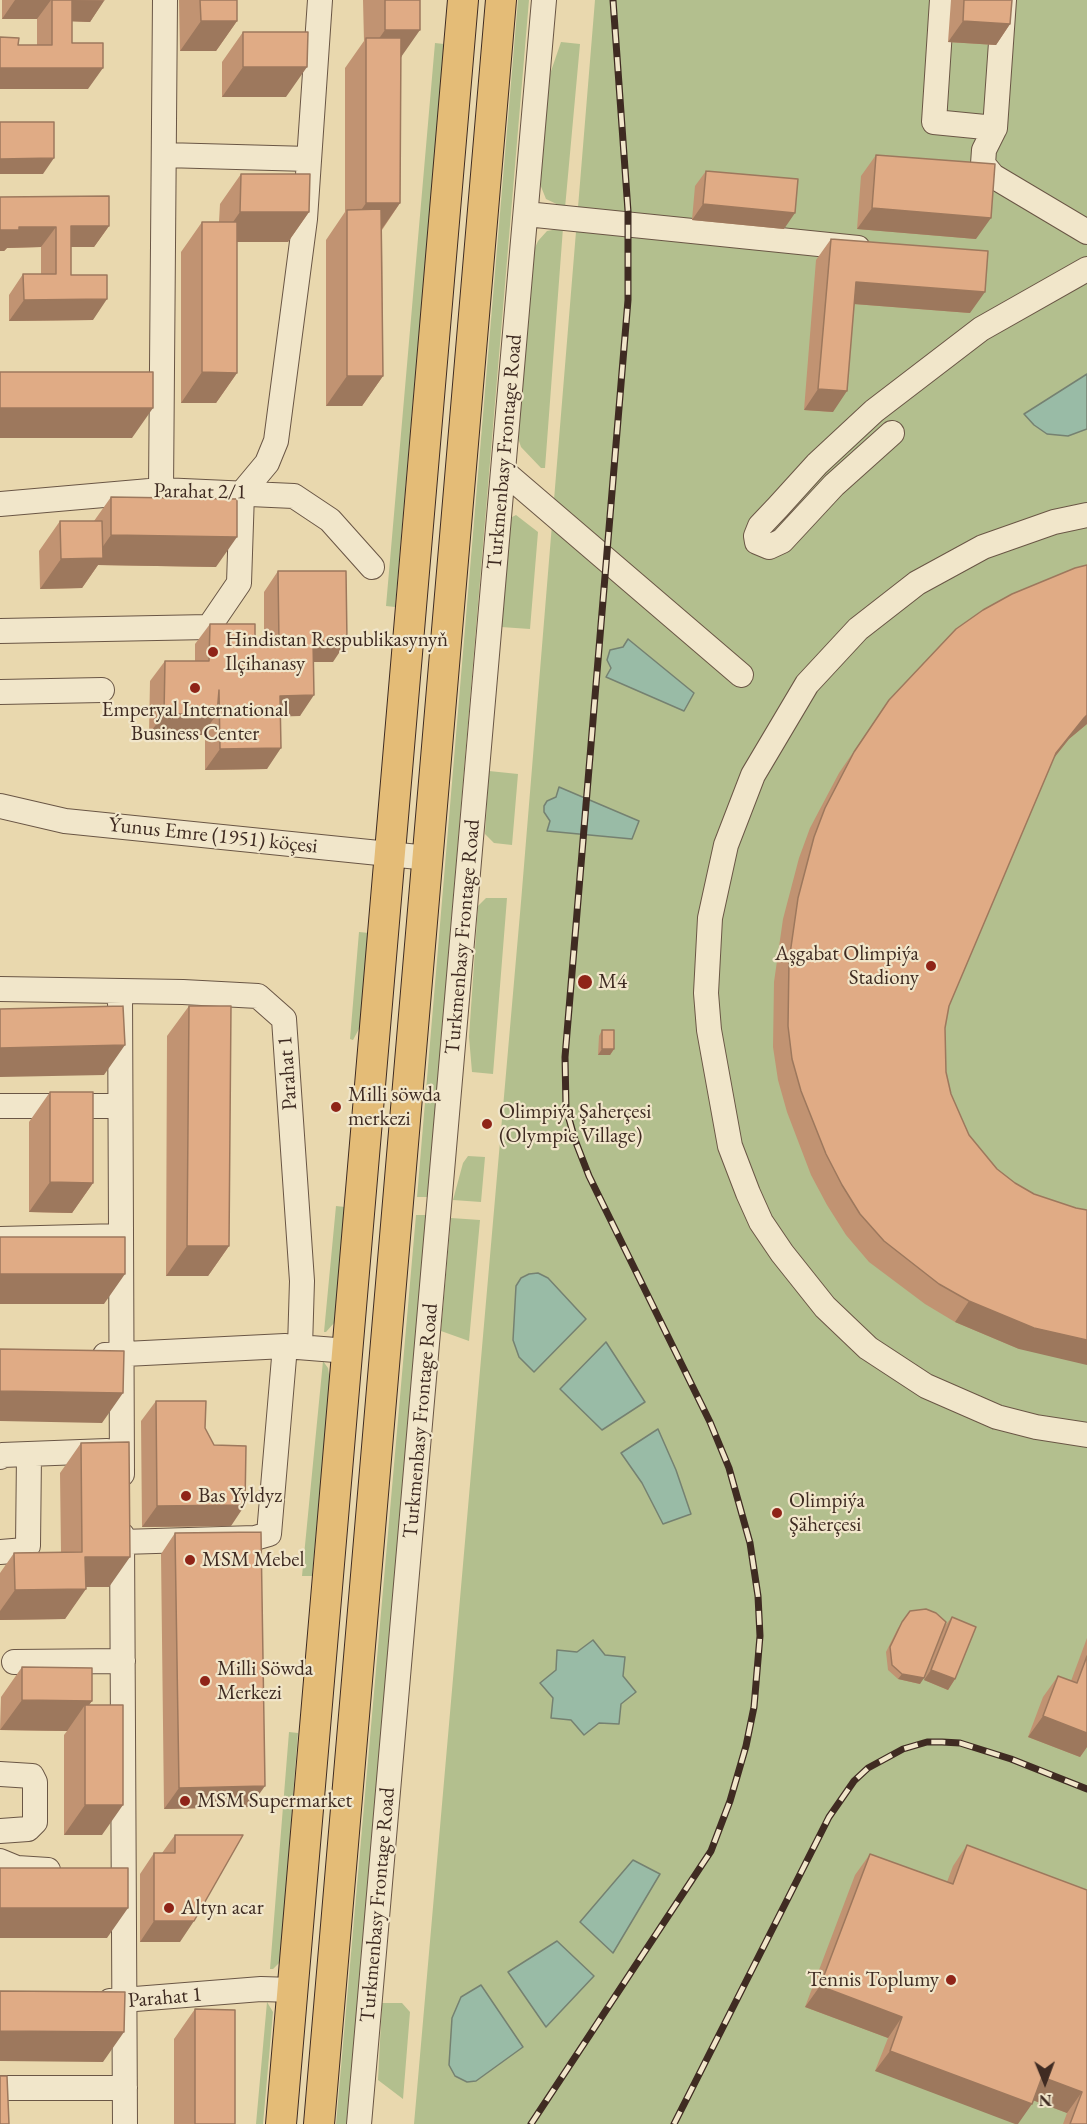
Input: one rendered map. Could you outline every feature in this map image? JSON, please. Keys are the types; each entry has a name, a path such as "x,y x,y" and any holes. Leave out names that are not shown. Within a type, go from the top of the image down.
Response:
{"main road":[{"path":"281,2124 463,0"},
{"path":"319,2124 501,0"}],"street":[{"path":"161,490 150,392 164,155 165,0"},
{"path":"0,631 209,627 239,583 242,493 267,463 276,441 304,219 320,0"},
{"name":"Turkmenbasy Frontage Road","path":"359,2124 544,0"},
{"path":"942,0 934,122 995,128"},
{"path":"1004,0 995,128 984,150 985,168 993,176 1087,232"},
{"path":"164,155 309,159"},
{"path":"526,214 876,249"},
{"path":"892,433 834,485 782,541 769,547 757,542 756,536 760,526 817,464 874,411 981,329 1087,269"},
{"path":"504,471 741,675"},
{"name":"Parahat 2/1","path":"0,504 161,490 294,496 330,520 372,567"},
{"path":"1087,515 1045,524 983,547 917,582 858,629 807,684 753,775 729,836 716,881 710,918 706,983 709,1030 730,1146 761,1222 819,1299 846,1330 868,1348 927,1386 997,1417 1036,1427 1087,1435"},
{"path":"0,692 102,690"},
{"name":"Ýunus Emre (1951) köçesi","path":"0,806 65,821 428,858"},
{"name":"Parahat 1","path":"0,989 258,996 284,1019 302,1281 270,1534 255,1538 122,1542"},
{"path":"120,991 123,1661 114,1873 126,2002 125,2124"},
{"path":"0,1106 120,1106"},
{"path":"0,1239 121,1236"},
{"path":"77,1355 292,1347 348,1351"},
{"path":"0,1457 122,1450"},
{"path":"0,1552 25,1550 28,1546 29,1454"},
{"path":"14,1662 123,1661"},
{"path":"0,1774 32,1776 35,1782 35,1822 28,1829 0,1831"},
{"path":"0,1861 17,1868 71,1871"},
{"name":"Parahat 1","path":"92,2001 126,2002 261,1989 293,1990"},
{"path":"0,2088 125,2088"}],"shaded area":[{"path":"518,0 529,0 428,1197 417,1197"},
{"name":"Olimpiýa Şäherçesi","path":"595,0 1087,0 1087,2124 414,2124 521,902"},
{"path":"561,42 580,44 565,208 546,199 540,184 549,77"},
{"path":"435,43 444,44 395,607 386,606"},
{"path":"563,228 545,468 541,468 521,447 518,438 534,250 547,231"},
{"path":"1087,374 1087,429 1068,436 1047,434 1024,414"},
{"path":"516,515 538,532 530,629 501,627 510,518"},
{"path":"628,639 694,693 684,711 606,677 611,668 607,660 610,650 623,647"},
{"path":"489,771 518,774 512,845 494,843 485,834"},
{"path":"559,787 639,821 632,839 547,831 550,821 544,812 544,806 547,801 556,797"},
{"path":"486,898 507,898 493,1074 472,1072 469,1037 478,906"},
{"path":"359,932 369,933 361,1025 353,1040 350,1039"},
{"path":"468,1156 485,1157 481,1202 453,1200 463,1163"},
{"path":"336,1206 345,1207 334,1323 324,1332"},
{"path":"416,1215 427,1215 347,2124 336,2124"},
{"path":"451,1218 480,1220 469,1341 441,1331"},
{"path":"538,1273 548,1278 586,1319 534,1372 519,1357 513,1340 516,1286 521,1278"},
{"path":"606,1342 645,1402 602,1430 560,1389"},
{"path":"323,1361 328,1368 330,1381 312,1576 302,1576"},
{"path":"658,1429 676,1470 691,1514 663,1524 642,1483 621,1453"},
{"path":"593,1640 605,1655 625,1657 623,1676 636,1692 621,1704 619,1724 599,1723 584,1735 571,1720 551,1718 553,1698 540,1683 556,1670 557,1650 577,1652"},
{"path":"289,1732 298,1733 280,1962 270,1969"},
{"path":"633,1860 660,1874 613,1953 580,1922"},
{"path":"557,1941 594,1976 546,2027 508,1972"},
{"path":"481,1985 523,2047 476,2081 467,2082 455,2076 449,2065 452,2018 461,1997"},
{"path":"267,2002 273,2012 263,2124 256,2124"},
{"path":"382,2003 402,2003 410,2012 403,2099 378,2080"}],"building":[{"path":"52,0 72,0 72,43 103,43 103,68 0,68 0,37 19,38 18,45 52,45"},
{"path":"200,0 237,0 237,21 201,21"},
{"path":"385,0 420,0 420,30 385,30"},
{"path":"964,0 1012,0 1010,24 963,21"},
{"path":"243,32 308,32 307,67 243,67"},
{"path":"366,38 401,38 400,203 366,203"},
{"path":"0,122 54,122 54,158 0,159"},
{"path":"876,155 995,164 991,218 872,208"},
{"path":"706,171 798,179 795,213 703,204"},
{"path":"241,174 310,174 309,212 240,212"},
{"path":"109,196 109,226 71,226 71,275 107,275 107,299 24,300 23,274 56,274 56,227 19,227 19,230 0,230 0,197"},
{"path":"381,209 383,376 347,376 347,210"},
{"path":"202,222 237,222 237,373 202,372"},
{"path":"831,239 988,251 985,292 856,282 847,391 818,389"},
{"path":"0,372 153,372 153,408 0,408"},
{"path":"111,497 237,499 237,537 111,535"},
{"path":"60,521 102,521 103,558 61,559"},
{"name":"Aşgabat Olimpiýa Stadiony","path":"1087,565 1087,715 1056,753 949,1006 945,1028 946,1072 951,1094 969,1135 997,1169 1015,1183 1034,1194 1087,1210 1087,1340 1034,1328 969,1301 939,1284 884,1241 860,1214 826,1154 801,1091 792,1059 788,1026 789,961 798,898 814,837 825,808 854,752 889,700 956,629 983,610 1012,594"},
{"path":"278,571 346,571 347,641 313,641 314,695 280,696 281,748 220,749 219,690 217,714 164,714 165,661 209,661 210,624 255,624 255,642 279,642"},
{"path":"123,1006 125,1045 0,1048 0,1009"},
{"path":"189,1006 231,1006 229,1246 187,1246"},
{"path":"602,1030 614,1030 614,1049 602,1049"},
{"path":"50,1092 93,1092 93,1183 50,1182"},
{"path":"0,1237 125,1237 125,1274 0,1274"},
{"path":"0,1349 124,1351 123,1393 0,1391"},
{"path":"156,1401 206,1401 205,1428 214,1445 246,1446 245,1505 157,1506"},
{"path":"129,1442 130,1557 85,1557 86,1589 15,1590 14,1553 82,1552 81,1443"},
{"name":"Milli Söwda Merkezi","path":"261,1532 265,1786 179,1788 175,1533"},
{"path":"926,1609 936,1613 946,1622 924,1678 902,1674 892,1665 890,1647 910,1611"},
{"path":"952,1617 976,1627 955,1679 931,1670"},
{"path":"1087,1656 1087,1733 1043,1716 1058,1676 1077,1683"},
{"path":"22,1667 92,1668 92,1701 22,1700"},
{"path":"85,1705 123,1705 123,1805 85,1805"},
{"name":"Altyn acar","path":"175,1835 243,1835 194,1921 154,1921 154,1853 175,1853"},
{"name":"Tennis Toplumy","path":"967,1845 1087,1890 1087,2124 1070,2124 1082,2092 1042,2077 1032,2104 890,2051 902,2017 820,1986 870,1854 953,1884"},
{"path":"0,1868 128,1868 128,1908 0,1908"},
{"path":"0,1991 125,1992 124,2032 0,2031"},
{"path":"195,2009 235,2010 235,2124 195,2124"},
{"path":"0,2076 7,2076 9,2124 0,2124"}],"railway":[{"path":"531,2124 711,1851 730,1801 746,1746 754,1707 760,1636 758,1596 750,1543 729,1468 710,1422 589,1176 566,1108 565,1057 628,300 628,211 613,0"},
{"path":"674,2124 829,1817 854,1781 868,1768 903,1749 927,1742 960,1743 1011,1759 1087,1789"}],"place":[{"name":"Hindistan Respublikasynyň Ilçihanasy","path":"213,652"},
{"name":"Emperyal International Business Center","path":"195,688"},
{"name":"Aşgabat Olimpiýa Stadiony","path":"931,966"},
{"name":"M4","path":"585,982"},
{"name":"Milli söwda merkezi","path":"336,1107"},
{"name":"Olimpiýa Şaherçesi (Olympic Village)","path":"487,1124"},
{"name":"Bas Yyldyz","path":"186,1496"},
{"name":"Olimpiýa Şäherçesi","path":"777,1513"},
{"name":"MSM Mebel","path":"190,1560"},
{"name":"Milli Söwda Merkezi","path":"205,1681"},
{"name":"MSM Supermarket","path":"185,1801"},
{"name":"Altyn acar","path":"169,1908"},
{"name":"Tennis Toplumy","path":"951,1980"}]}
